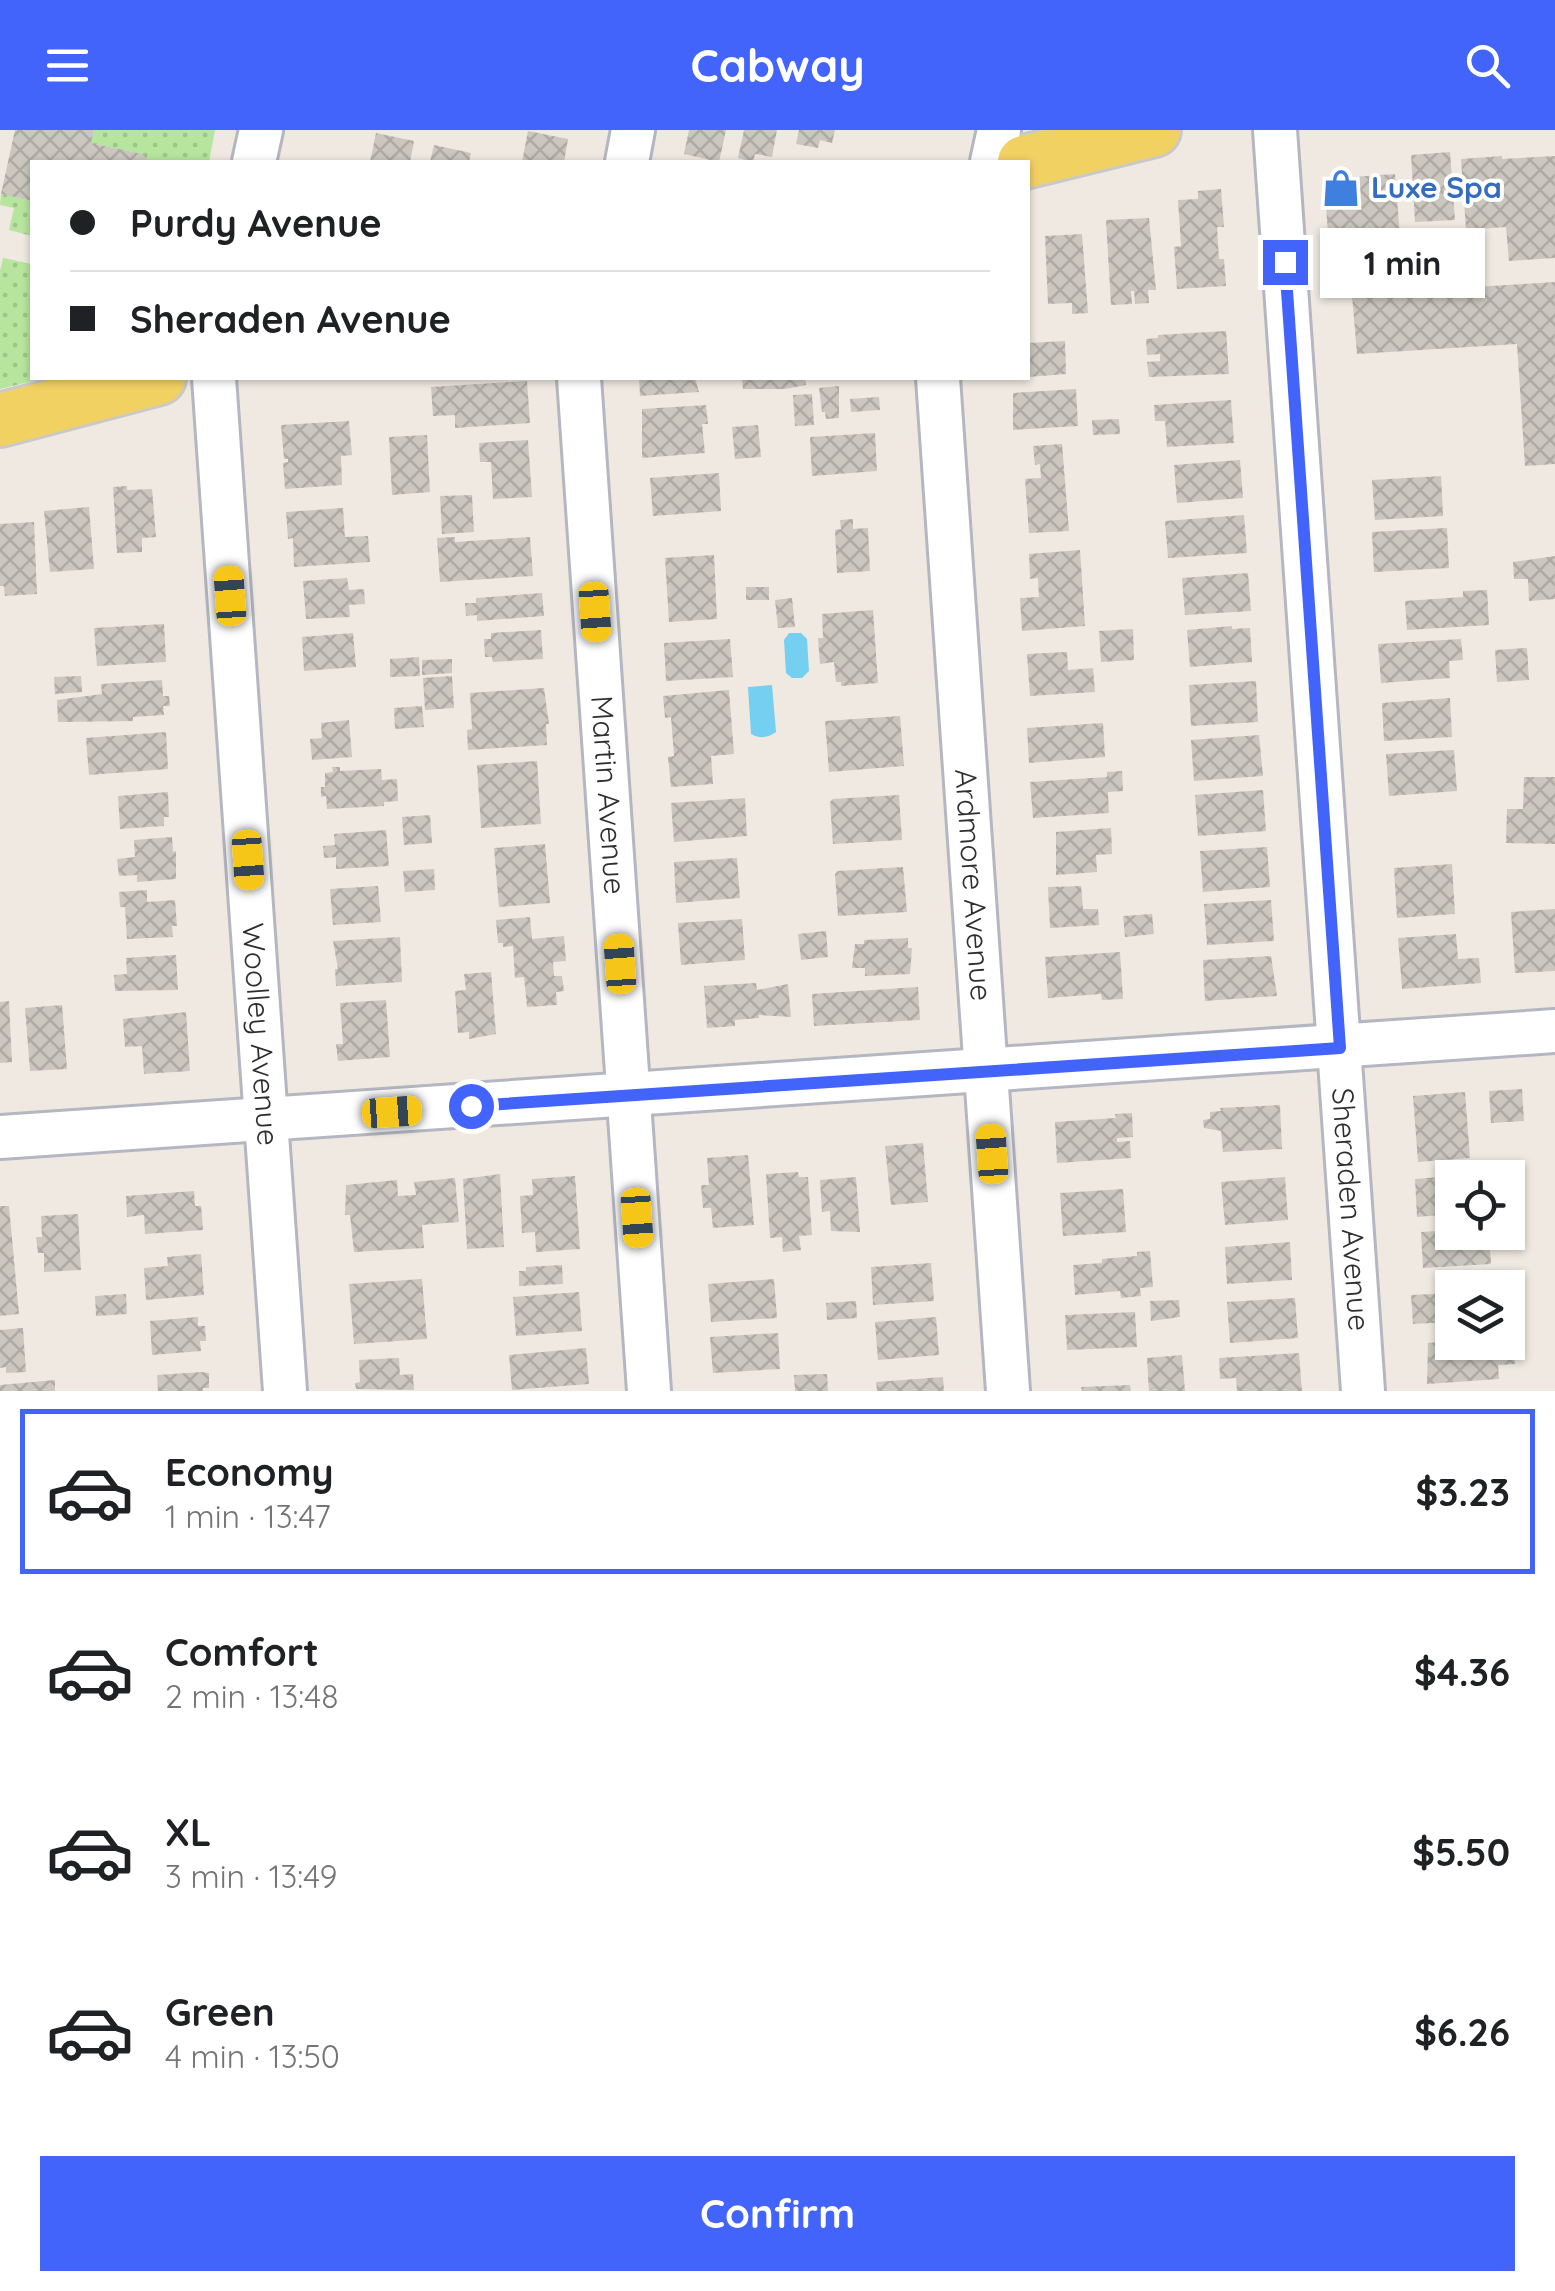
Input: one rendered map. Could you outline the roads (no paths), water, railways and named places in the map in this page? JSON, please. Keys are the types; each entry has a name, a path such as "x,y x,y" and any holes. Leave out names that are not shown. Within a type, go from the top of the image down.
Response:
{"main road":[{"path":"1030,161 1154,130"},
{"path":"0,420 151,380"}],"street":[{"path":"254,160 261,130"},
{"path":"627,160 633,130"},
{"path":"992,160 998,130"},
{"name":"Sheraden Avenue","path":"1275,130 1364,1391"},
{"name":"Woolley Avenue","path":"214,380 285,1391"},
{"name":"Martin Avenue","path":"579,380 648,1391"},
{"name":"Ardmore Avenue","path":"938,380 1008,1391"},
{"path":"0,1137 1555,1031"}],"water":[{"path":"789,633 801,633 807,639 809,671 802,678 786,673 784,640"},
{"path":"772,685 776,732 758,737 751,734 748,687"}],"place":[{"name":"Luxe Spa","path":"1341,188"}]}
